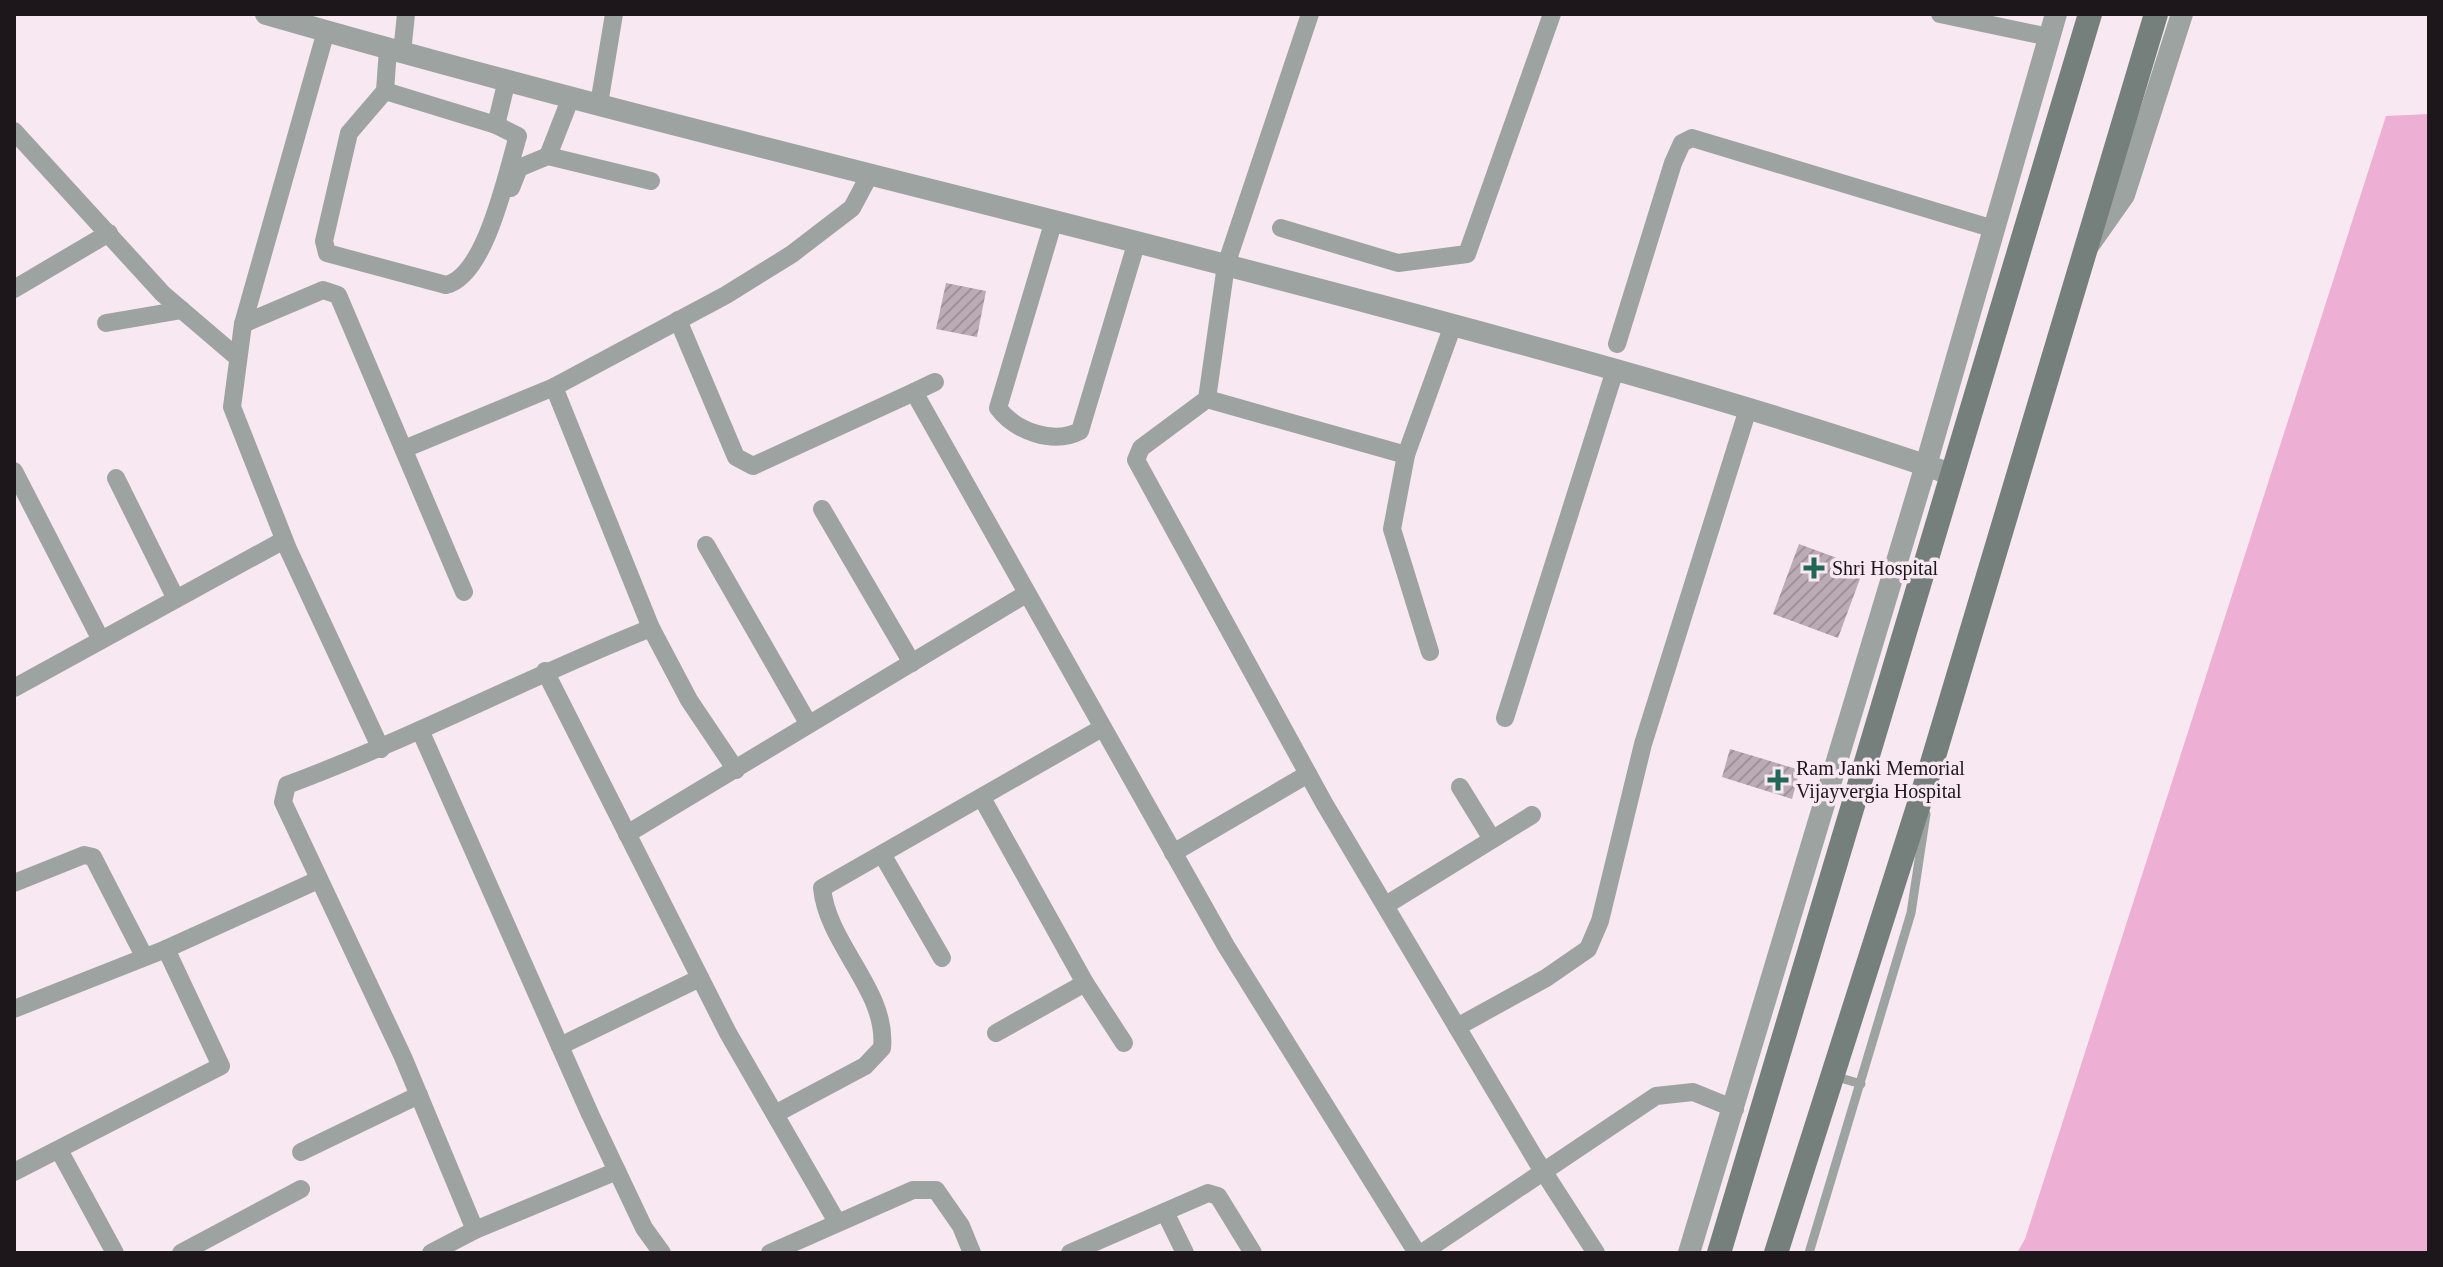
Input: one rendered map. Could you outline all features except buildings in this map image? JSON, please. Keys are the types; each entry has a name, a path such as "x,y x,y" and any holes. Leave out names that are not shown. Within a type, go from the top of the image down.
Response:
{"main road":[{"path":"1719,1253 2090,14"},
{"path":"1776,1253 1932,763 2156,14"}],"street":[{"path":"266,14 395,51 1453,325 1748,409 1951,474"},
{"path":"385,91 496,125 518,136 482,250 455,282 446,285 327,253 324,241 349,133 385,91 406,14"},
{"path":"599,104 614,14"},
{"path":"1310,14 1226,265 1207,399 1141,448 1136,460 1308,774 1544,1172 1596,1253"},
{"path":"1281,228 1398,263 1467,254 1552,14"},
{"path":"1940,14 2049,37"},
{"path":"1689,1253 1735,1109 1926,465 2056,14"},
{"path":"2086,250 2124,195 2182,14"},
{"path":"326,31 243,324 232,407 284,540 381,749"},
{"path":"496,125 507,80"},
{"path":"548,156 571,97"},
{"path":"14,131 182,310 238,358"},
{"path":"1617,344 1673,163 1682,143 1692,138 1994,229"},
{"path":"477,277 519,168 548,156 651,181"},
{"path":"404,449 554,387 792,254 852,208 870,174"},
{"path":"1054,220 998,408 1008,422 1026,431 1067,438 1080,431 1137,241"},
{"path":"14,289 109,233"},
{"path":"243,324 323,290 338,295 464,592"},
{"path":"106,323 182,310"},
{"path":"678,320 736,457 753,466 935,382"},
{"path":"1430,652 1392,529 1406,455 1453,325"},
{"path":"1505,718 1615,370"},
{"path":"554,387 651,628 689,700 736,770"},
{"path":"914,392 1226,946 1419,1253 1656,1096 1693,1092 1759,1119"},
{"path":"1207,399 1406,455"},
{"path":"1457,1027 1546,978 1588,949 1600,921 1643,744 1748,409"},
{"path":"14,471 101,640"},
{"path":"116,478 176,599"},
{"path":"822,509 912,663"},
{"path":"14,688 284,540"},
{"path":"706,545 808,723"},
{"path":"627,834 1026,594"},
{"path":"475,1230 419,1095 283,802 287,785 381,749 545,671 651,628"},
{"path":"545,671 700,978 837,1222"},
{"path":"775,1114 865,1066 882,1048 884,1029 835,934 824,906 822,888 1102,728"},
{"path":"420,730 617,1171 644,1228 662,1253"},
{"path":"1173,853 1308,774"},
{"path":"1460,787 1492,839"},
{"path":"982,798 1085,983 1124,1043"},
{"path":"1386,905 1532,815"},
{"path":"882,854 942,958"},
{"path":"14,883 84,855 93,857 144,956"},
{"path":"14,1009 166,949 318,880"},
{"path":"14,1172 221,1066 166,949"},
{"path":"560,1046 700,978"},
{"path":"996,1033 1085,983"},
{"path":"301,1152 419,1095"},
{"path":"59,1150 115,1253"},
{"path":"431,1253 475,1230 617,1171"},
{"path":"181,1253 301,1189"},
{"path":"770,1253 913,1190 936,1190 961,1226 972,1253"},
{"path":"1070,1253 1208,1193 1218,1196 1253,1253"},
{"path":"1165,1212 1185,1253"}],"lane":[{"path":"1809,1253 1911,913 1932,763"},
{"path":"1832,1076 1861,1084"}],"shaded area":[{"path":"2429,114 2429,1253 2017,1253 2025,1239 2386,116"}],"place":[{"name":"Shri Hospital","path":"1814,568"},
{"name":"Ram Janki Memorial Vijayvergia Hospital","path":"1778,780"}]}
